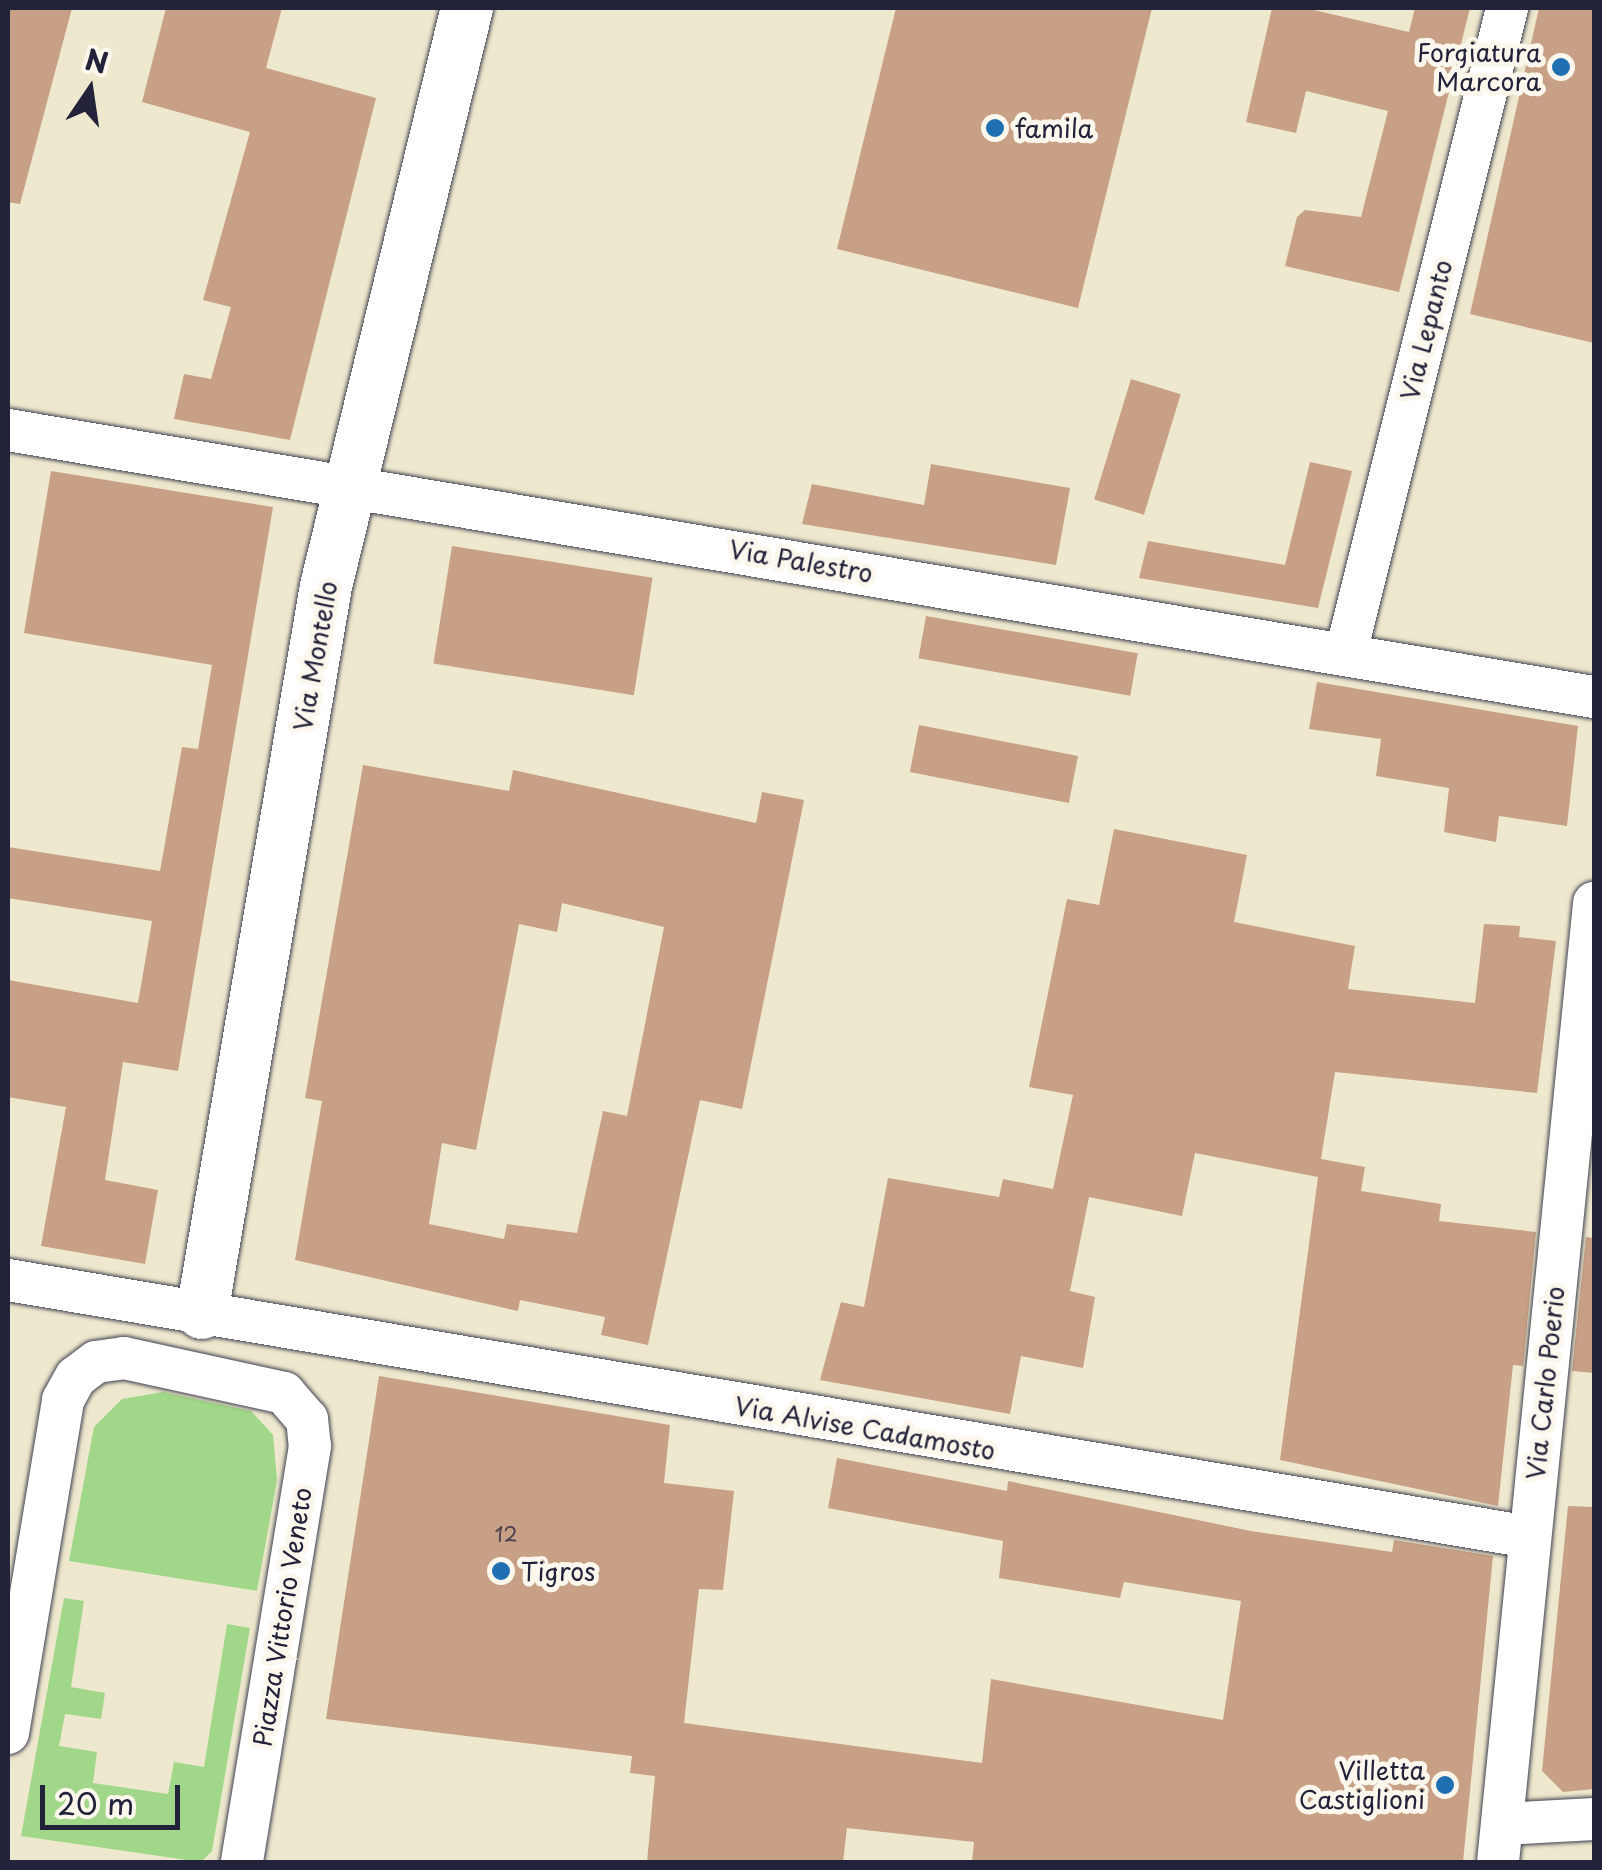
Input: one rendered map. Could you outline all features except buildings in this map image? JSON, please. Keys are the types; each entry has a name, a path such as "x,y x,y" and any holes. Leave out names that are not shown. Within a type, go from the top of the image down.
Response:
{"street":[{"name":"Via Montello","path":"202,1313 349,485 467,8"},
{"name":"Via Lepanto","path":"1346,654 1507,8"},
{"name":"Via Palestro","path":"8,430 1594,697"},
{"name":"Via Carlo Poerio","path":"1500,1843 1594,904"},
{"name":"Via Alvise Cadamosto","path":"8,1280 1528,1536"},
{"path":"8,1734 63,1400 85,1368 124,1358 202,1313"},
{"name":"Piazza Vittorio Veneto","path":"202,1313 272,1387 301,1410 310,1446 242,1862"},
{"path":"124,1358 272,1387"},
{"path":"1500,1843 1594,1819"}],"green space":[{"path":"163,1392 251,1411 273,1435 277,1480 257,1591 69,1561 94,1427 122,1399"},
{"path":"64,1598 84,1601 71,1687 105,1693 101,1719 65,1714 59,1746 97,1752 93,1783 168,1794 174,1762 204,1767 227,1624 250,1628 212,1851 201,1862 21,1836"}],"place":[{"name":"Forgiatura Marcora","path":"1561,67"},
{"name":"famila","path":"995,128"},
{"name":"Tigros","path":"501,1571"},
{"name":"Villetta Castiglioni","path":"1445,1785"}]}
